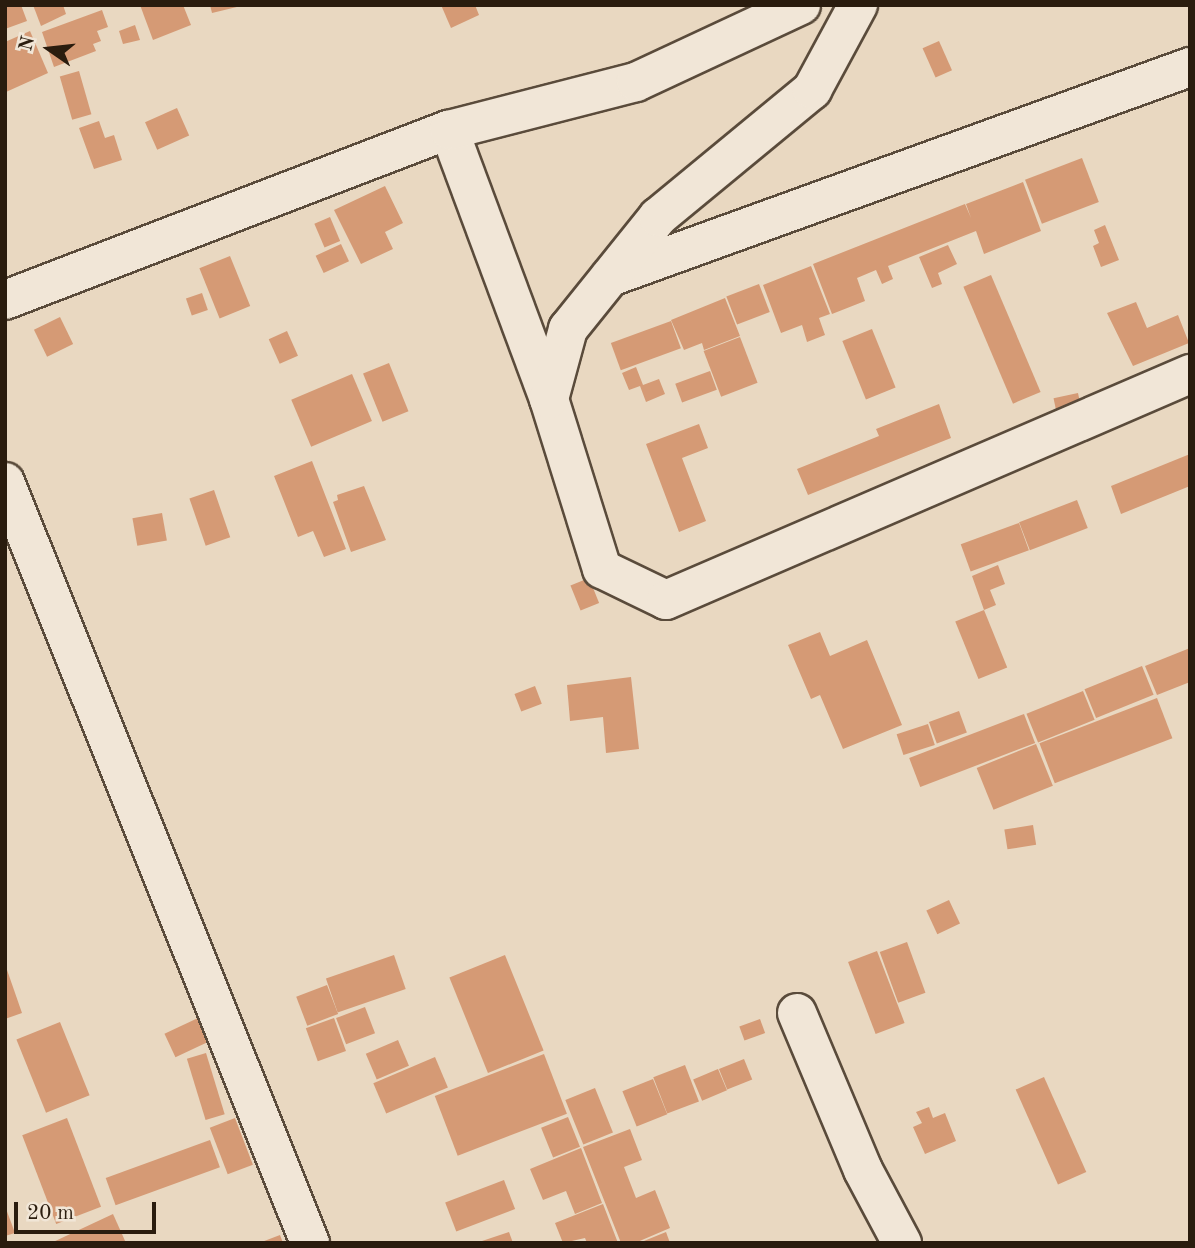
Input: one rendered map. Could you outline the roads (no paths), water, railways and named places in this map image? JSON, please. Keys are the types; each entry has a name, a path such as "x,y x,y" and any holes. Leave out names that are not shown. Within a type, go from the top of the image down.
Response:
{"street":[{"path":"5,300 449,130 636,82 801,5"},
{"path":"549,399 568,329 658,217 812,90 858,5"},
{"path":"610,276 1190,67"},
{"path":"449,130 549,399 602,569 666,600 1190,374"},
{"path":"5,482 310,1243"},
{"path":"797,1013 863,1170 902,1243"}]}
